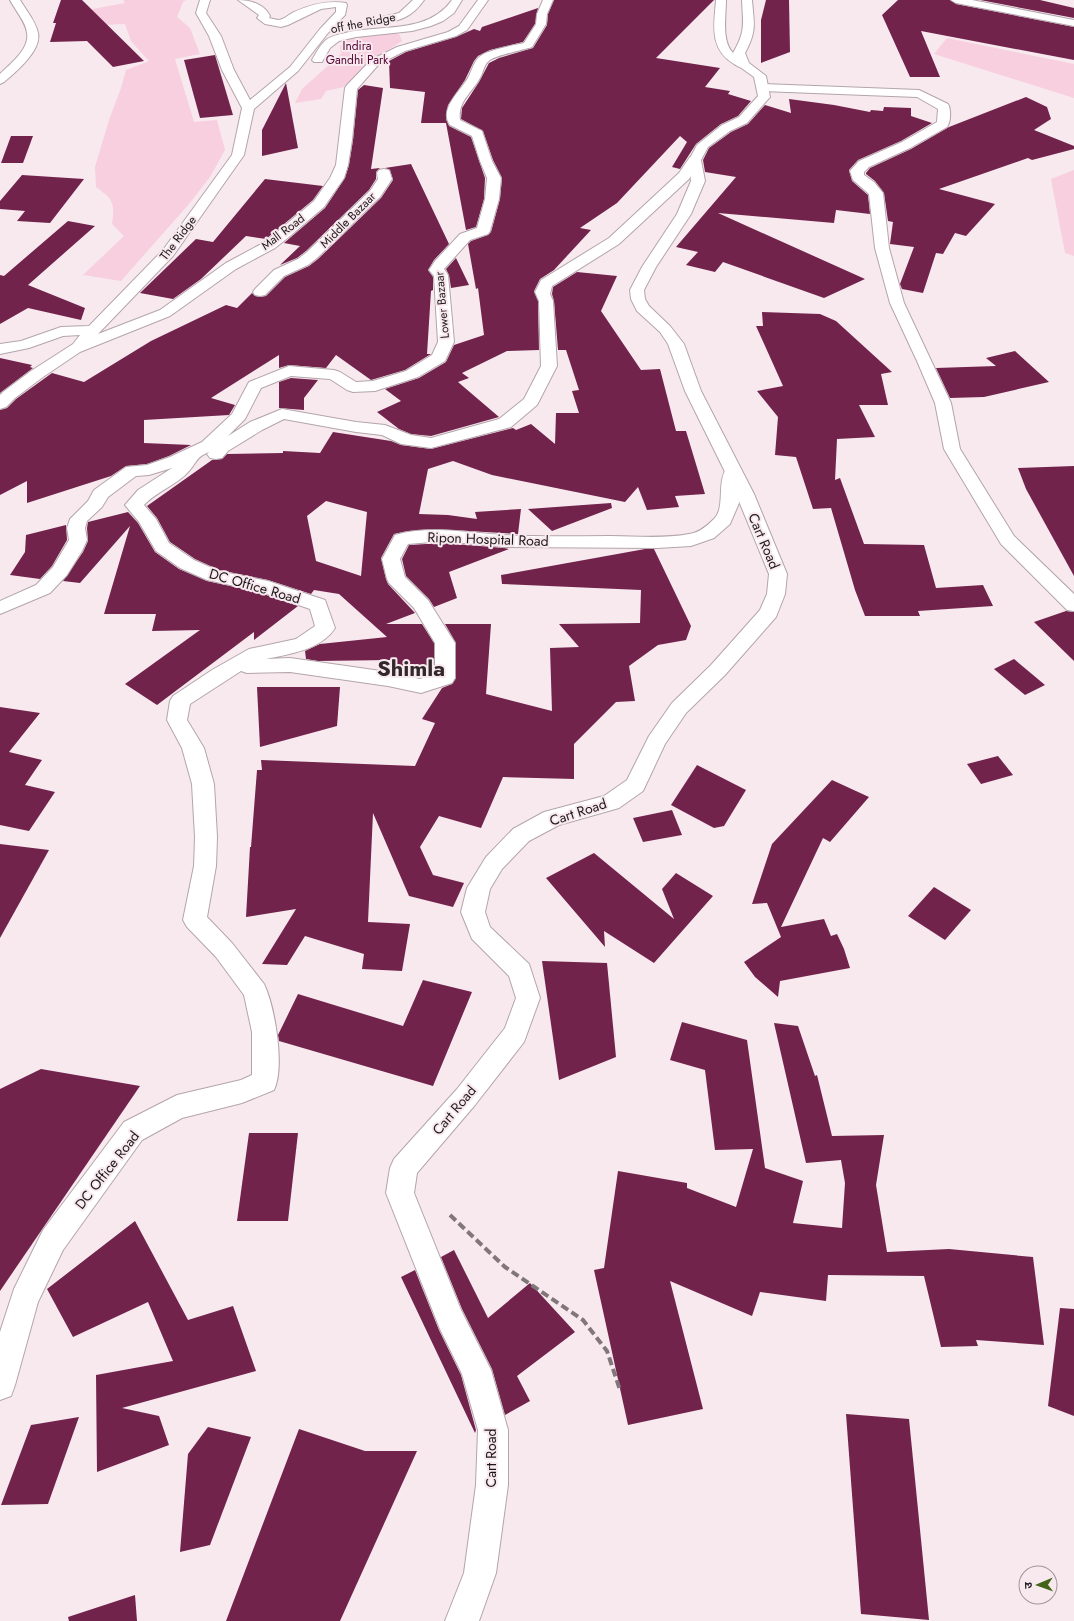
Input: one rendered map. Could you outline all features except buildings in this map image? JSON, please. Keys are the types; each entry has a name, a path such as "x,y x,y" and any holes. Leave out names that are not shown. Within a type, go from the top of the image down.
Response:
{"street":[{"path":"0,80 16,65 32,43 33,33 15,0"},
{"path":"205,0 201,13 215,36 228,70 248,108 294,70 324,31 342,13 342,5 337,3 321,5 292,17 282,24 275,24 265,21 262,18 265,16 264,14 243,0"},
{"name":"off the Ridge","path":"324,31 370,21 396,18 408,13 419,0"},
{"path":"408,13 428,0"},
{"path":"294,70 305,69 317,62 331,41 345,36 411,28 447,14 457,0"},
{"name":"Mall Road","path":"0,404 37,374 75,349 165,313 231,266 270,245 319,204 337,178 342,166 351,88 375,62 401,49 452,34 463,28 483,0"},
{"name":"Lower Bazaar","path":"0,608 43,589 60,571 78,540 76,528 79,519 96,503 100,494 132,471 149,470 192,454 208,446 239,416 254,385 289,371 334,375 353,387 375,386 412,374 439,358 446,342 441,275 436,270 465,237 483,231 492,199 494,178 486,162 478,134 454,122 453,116 457,100 475,76 478,66 486,57 528,45 542,24 542,14 548,0"},
{"path":"170,478 205,465 222,447 256,426 282,414 356,427 385,430 407,440 431,443 505,423 531,402 549,366 546,301 542,295 542,288 546,283 614,241 684,176 696,160 703,145 726,128 743,120 764,97 760,76 729,56 719,36 721,0"},
{"path":"744,65 739,53 747,39 749,26 747,0"},
{"path":"956,0 1074,23"},
{"path":"763,88 919,94 944,107 943,124 906,145 864,164 857,171 858,177 869,185 876,193 882,248 897,304 925,360 943,403 952,449 1007,540 1074,605"},
{"name":"The Ridge","path":"75,349 168,253 238,155 248,108"},
{"name":"Cart Road","path":"462,1621 480,1573 492,1486 493,1430 476,1370 450,1319 400,1193 404,1168 466,1097 515,1034 528,998 520,971 480,932 473,912 479,888 494,862 521,835 552,818 610,802 635,785 656,741 679,708 718,670 769,612 776,594 778,574 745,494 693,391 676,344 665,329 642,308 638,299 637,290 649,267 684,214 696,187 698,180 696,160"},
{"name":"Middle Bazaar","path":"260,292 279,273 303,262 340,229 375,194 385,179 384,173"},
{"path":"0,349 24,345 61,332 94,330"},
{"path":"0,390 20,387"},
{"name":"DC Office Road","path":"0,1385 24,1299 53,1240 134,1131 177,1106 242,1091 265,1082 265,1032 255,991 224,950 195,920 205,866 206,837 203,784 193,748 177,720 180,701 232,667 256,654 302,644 325,628 318,605 261,585 214,576 187,564 162,547 146,519 134,505 144,494 183,468 192,454"},
{"name":"Ripon Hospital Road","path":"232,667 290,665 388,679 421,686 444,678 445,643 421,604 396,579 391,559 401,539 443,535 504,541 657,542 691,540 708,534 724,520 730,503 729,486 733,471"}],"green space":[{"path":"123,0 186,0 183,2 177,17 190,28 200,54 175,59 194,122 217,120 225,150 210,177 189,204 121,281 83,275 124,236 112,224 112,202 96,187 95,167 126,70 149,61 131,41 125,24 80,26 82,11 125,3"},
{"name":"Indira Gandhi Park","path":"387,32 399,34 402,41 371,61 344,87 326,91 321,99 295,103 302,89 341,54 340,46 345,42 362,35"},
{"path":"947,38 1074,64 1074,98 934,54"},
{"path":"1074,170 1074,256 1065,253 1051,179"}],"railway":[{"path":"450,1215 505,1267 583,1320 607,1351 620,1390"}],"district":[{"name":"Shimla","path":"411,668"}]}
